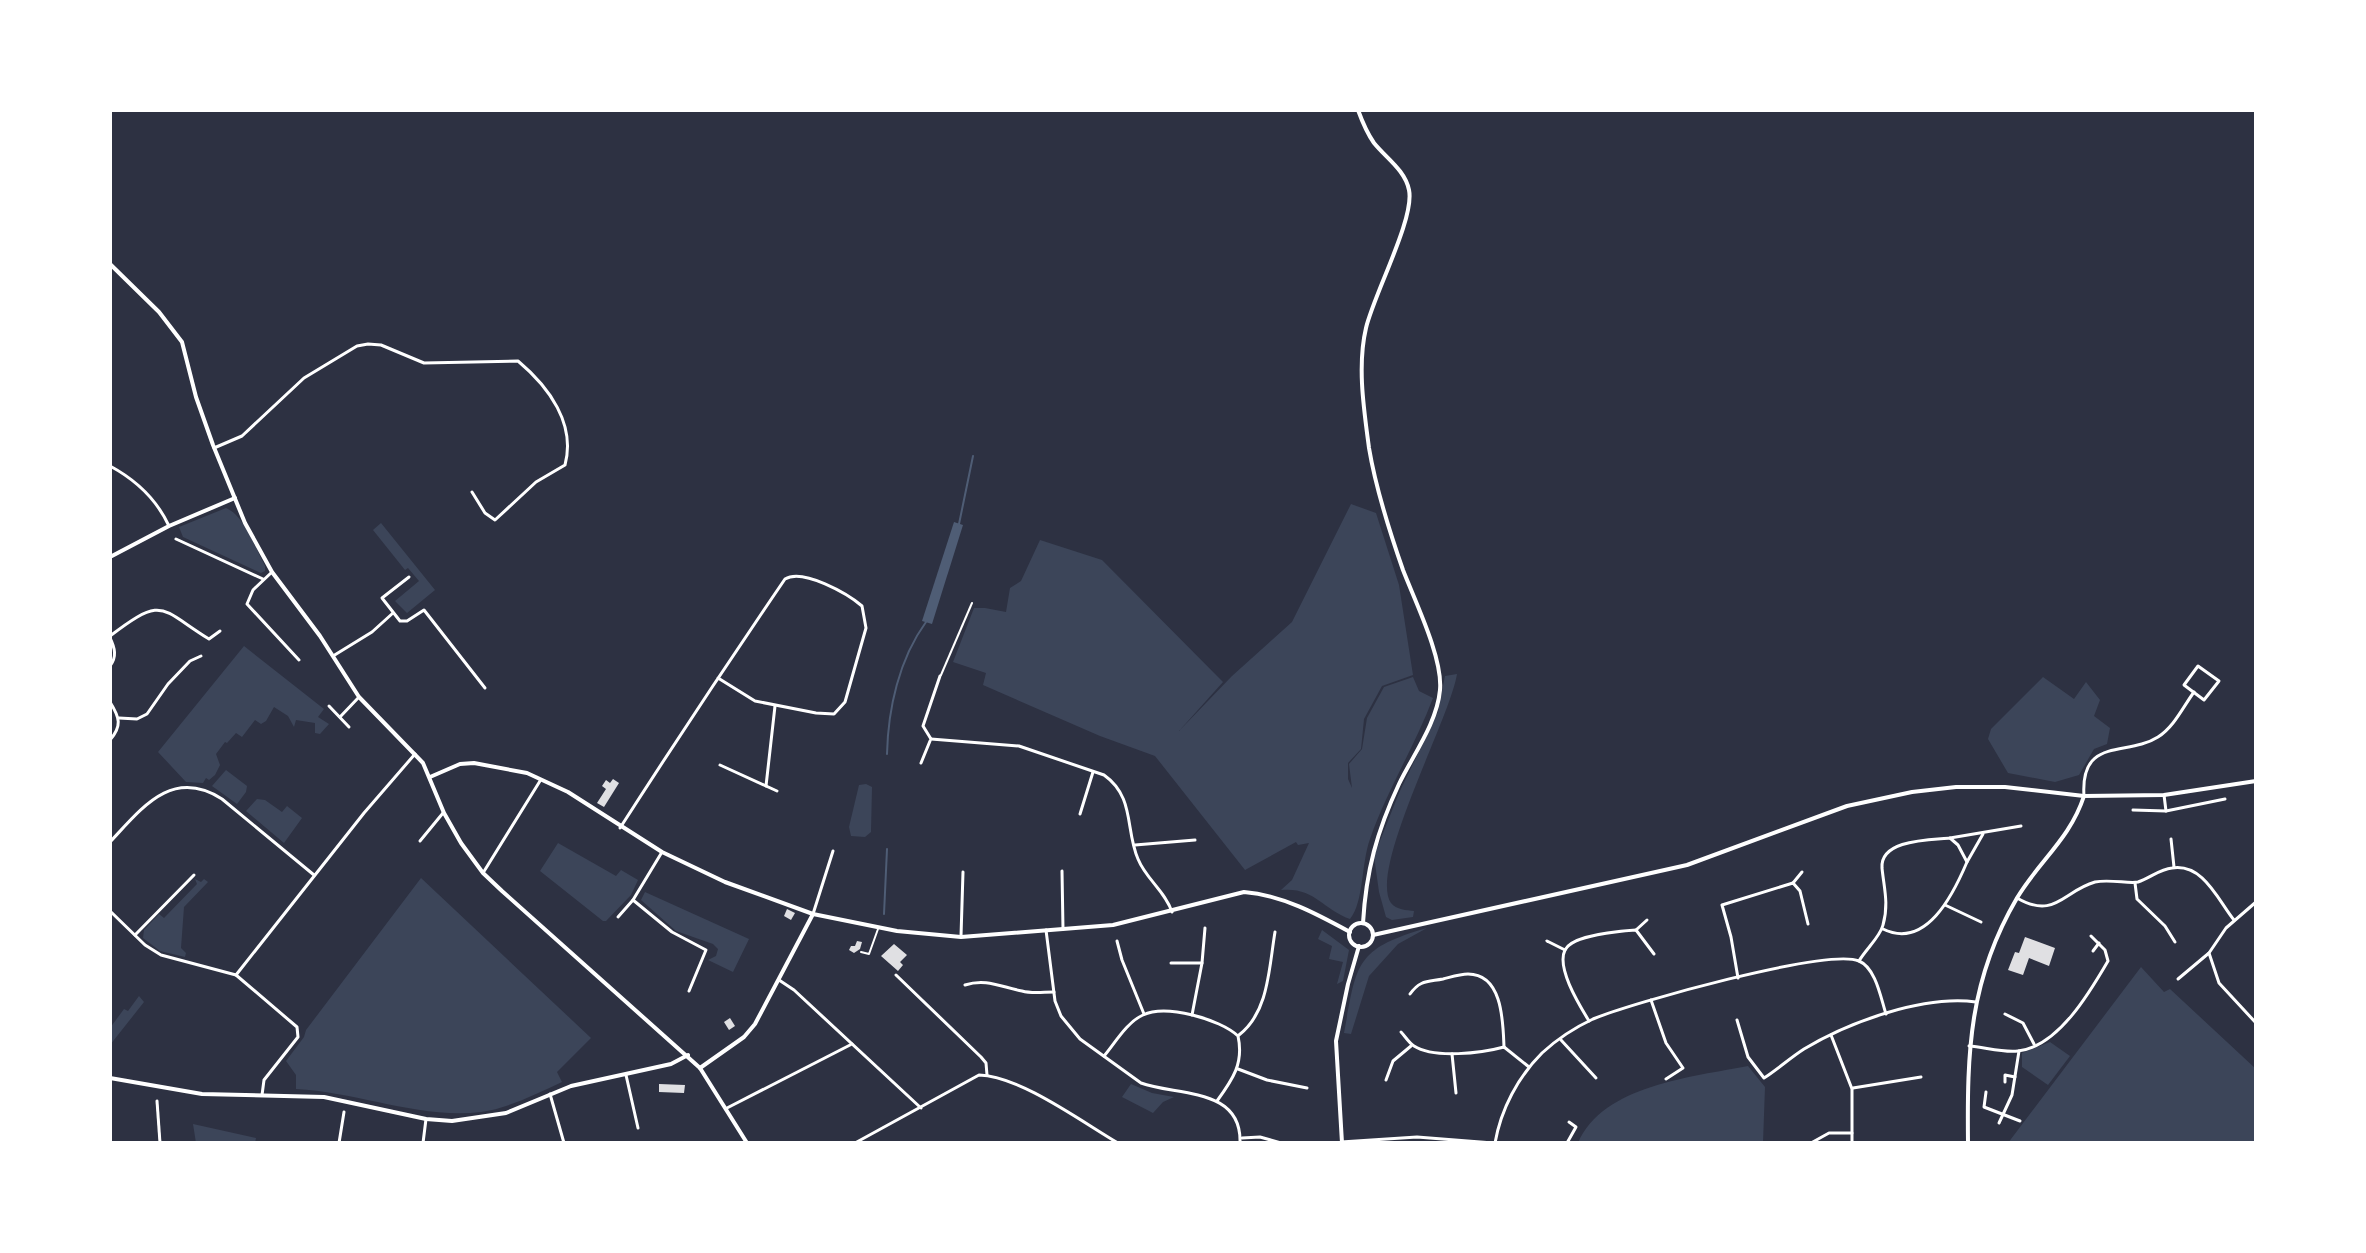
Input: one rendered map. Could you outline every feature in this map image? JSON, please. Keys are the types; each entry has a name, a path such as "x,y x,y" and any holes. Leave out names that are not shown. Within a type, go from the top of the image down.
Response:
{"street":[{"path":"1358,110 1371,138 1405,177 1409,190 1409,210 1365,331 1363,395 1370,450 1383,510 1436,659 1440,690 1431,720 1399,783 1372,851 1363,923"},
{"path":"110,264 159,312 182,342 196,397 214,448 272,572 304,612 359,697 415,754 430,777 444,813 461,843 483,873 688,1055 710,1081 747,1143"},
{"path":"214,448 249,431 304,378 348,350 368,344 381,345 424,363 514,359 529,370 553,398 568,431 565,465 536,482 495,520 485,513 472,492"},
{"path":"110,466 128,475 152,497 169,526"},
{"path":"110,557 169,526 235,498"},
{"path":"176,539 263,579"},
{"path":"272,572 248,598 247,604 299,660"},
{"path":"620,828 718,678 785,579 791,575 805,576 862,606 867,621 845,702 840,710 828,715 755,701 718,678"},
{"path":"409,577 382,598 400,621 407,621 424,610 485,688"},
{"path":"110,666 115,648 110,637 139,616 154,610 176,615 209,639 220,631"},
{"path":"333,656 372,632 393,613"},
{"path":"183,655 190,661"},
{"path":"119,718 137,719 147,714 168,684 190,661 201,656"},
{"path":"2198,666 2219,681 2204,700 2194,692 2184,685 2198,666"},
{"path":"931,739 923,726 940,676"},
{"path":"1968,1143 1969,1046 1976,1002 1996,939 2028,880 2065,838 2075,820 2084,796 2083,779 2089,766 2108,750 2157,739 2169,728 2194,692"},
{"path":"340,717 359,697"},
{"path":"110,702 119,718 118,729 110,740"},
{"path":"329,706 349,727"},
{"path":"766,786 775,706"},
{"path":"921,763 931,739"},
{"path":"931,739 1019,746 1094,771 1113,781 1125,797 1141,866 1168,900 1172,912"},
{"path":"236,975 415,754"},
{"path":"430,777 447,768 474,763 541,779 568,792 662,852 725,882 813,914 878,928 961,937 1113,925 1172,912 1233,893 1255,893 1302,907 1350,932 1353,943 1359,946 1370,943 1373,935 1369,926 1363,923 1355,925 1350,932"},
{"path":"720,765 777,791"},
{"path":"1080,814 1094,771"},
{"path":"483,873 541,779"},
{"path":"1373,935 1687,865 1814,817 1874,799 1956,787 2005,787 2084,796 2164,795 2256,781"},
{"path":"110,842 157,795 192,787 212,792 222,799 314,875"},
{"path":"2164,795 2166,811"},
{"path":"2133,810 2166,811 2225,799"},
{"path":"420,841 444,813"},
{"path":"1859,961 1883,929 1887,901 1883,860 1889,851 1902,845 2021,826"},
{"path":"1883,929 1892,933 1914,932 1932,920 1945,904 1984,833"},
{"path":"1950,838 1958,845 1967,862"},
{"path":"2171,839 2174,867"},
{"path":"1134,845 1195,840"},
{"path":"700,1068 750,1031 813,914 833,851"},
{"path":"618,917 633,900 662,852"},
{"path":"2017,898 2029,906 2047,907 2091,883 2120,880 2135,883 2174,867 2199,874 2234,920"},
{"path":"1062,871 1063,929"},
{"path":"961,937 963,872"},
{"path":"1738,978 1722,905 1793,883 1802,872"},
{"path":"135,935 194,875"},
{"path":"1793,883 1800,891 1808,924"},
{"path":"2135,883 2137,899 2165,926 2175,942"},
{"path":"633,900 672,932 706,950 689,991"},
{"path":"2178,979 2209,953 2214,942 2234,920 2256,902"},
{"path":"1945,904 1981,922"},
{"path":"110,911 161,955 236,975 298,1031 298,1037 264,1080 262,1095"},
{"path":"1589,1021 1567,978 1565,950 1572,943 1584,939 1636,930 1647,920"},
{"path":"1192,1015 1205,928"},
{"path":"1046,930 1054,992 1061,1016 1069,1028 1141,1083 1155,1088 1203,1094 1217,1101 1233,1116 1240,1140 1260,1137 1281,1143"},
{"path":"1636,930 1654,954"},
{"path":"1238,1036 1252,1023 1260,1009 1275,932"},
{"path":"1969,1046 2019,1051 2053,1036 2075,1011 2108,961 2105,950 2091,936"},
{"path":"1117,941 1144,1014"},
{"path":"1547,941 1565,950"},
{"path":"2093,951 2099,943"},
{"path":"1359,946 1336,1041 1342,1142 1417,1137 1495,1143 1508,1100 1529,1067 1560,1039 1589,1021 1651,1000 1772,969 1838,960 1859,961 1868,968 1886,1014"},
{"path":"2209,953 2219,983 2256,1023"},
{"path":"1171,963 1202,963"},
{"path":"1410,994 1418,984 1469,973 1478,976 1488,982 1497,994 1504,1047"},
{"path":"896,975 981,1057 986,1063 987,1075"},
{"path":"779,980 794,990 921,1108"},
{"path":"965,985 977,981 990,982 1025,992 1054,992"},
{"path":"1651,1000 1666,1043 1683,1068 1666,1079"},
{"path":"1737,1020 1748,1057 1764,1078 1787,1060 1831,1035 1886,1014 1926,1003 1976,1002"},
{"path":"2012,1008 2007,1015 2023,1023 2035,1045"},
{"path":"1104,1056 1134,1021 1144,1014 1157,1011 1218,1022 1238,1036 1242,1051 1238,1069 1217,1101"},
{"path":"1401,1032 1412,1045 1426,1051 1452,1054 1504,1047 1529,1067"},
{"path":"1831,1035 1852,1089 1852,1143"},
{"path":"1560,1039 1596,1078"},
{"path":"727,1108 852,1044"},
{"path":"1386,1080 1393,1061 1412,1045"},
{"path":"1999,1123 2012,1095 2019,1051"},
{"path":"1452,1054 1456,1093"},
{"path":"110,1078 202,1094 324,1097 426,1119 452,1121 486,1118 525,1107 571,1086 671,1064 688,1055"},
{"path":"1238,1069 1267,1080 1307,1088"},
{"path":"626,1075 638,1128"},
{"path":"855,1143 979,1075 987,1075 1029,1092 1115,1142"},
{"path":"2005,1082 2005,1075 2015,1077"},
{"path":"1852,1089 1921,1077"},
{"path":"1986,1092 1984,1107 2020,1121"},
{"path":"550,1094 564,1143"},
{"path":"157,1101 160,1143"},
{"path":"339,1143 344,1112"},
{"path":"423,1143 426,1119"},
{"path":"1569,1122 1581,1129"},
{"path":"1567,1143 1576,1127"},
{"path":"1811,1143 1829,1133 1852,1133"}],"lane":[{"path":"940,676 972,603"},
{"path":"861,952 869,954 878,928"}],"shaded area":[{"path":"1351,504 1376,513 1399,585 1413,675 1382,686 1364,719 1361,749 1348,763 1348,779 1352,788 1349,764 1362,749 1367,718 1384,687 1413,677 1419,691 1433,698 1370,839 1358,903 1350,919 1310,895 1281,890 1292,880 1309,843 1298,845 1296,842 1245,870 1155,756 1100,736 983,685 986,673 953,662 974,608 1006,612 1010,588 1021,581 1040,540 1102,560 1223,682 1179,731 1232,676 1292,622"},
{"path":"226,508 244,525 265,571 261,573 183,537 179,527"},
{"path":"954,522 963,525 932,624 922,621"},
{"path":"381,523 435,590 407,613 395,601 419,581 408,568 405,570 373,530"},
{"path":"244,646 324,709 318,717 329,724 320,734 315,733 315,723 296,720 294,727 288,716 274,707 266,721 261,724 255,720 242,737 236,733 225,742 216,754 220,765 215,775 209,780 206,778 203,783 186,782 158,752"},
{"path":"1457,674 1391,860 1387,886 1391,903 1414,911 1413,917 1392,920 1386,917 1374,856 1399,793 1438,712 1445,676"},
{"path":"2043,677 2074,699 2086,682 2100,700 2094,716 2110,728 2107,744 2094,749 2079,775 2055,782 2008,773 1988,739 1991,729"},
{"path":"226,770 247,786 237,804 212,786"},
{"path":"859,785 872,787 871,832 865,837 851,836 849,827"},
{"path":"257,799 265,800 282,812 287,806 302,818 284,843 246,811"},
{"path":"558,843 616,876 621,870 638,880 631,895 606,921 540,871"},
{"path":"421,878 591,1038 557,1072 562,1082 502,1107 458,1113 411,1109 296,1089 296,1075 286,1061"},
{"path":"195,879 208,882 184,907 181,948 186,953 185,957 160,951 143,938 144,930 159,914 164,918 197,884"},
{"path":"645,892 749,939 733,972 708,960 716,956 718,949 713,944 676,931 641,900"},
{"path":"1427,928 1398,944 1369,976 1351,1034 1344,1033 1352,990 1363,962 1385,944"},
{"path":"1322,930 1349,950 1343,981 1337,984 1343,962 1329,959 1332,946 1318,939"},
{"path":"2141,967 2164,992 2170,989 2256,1069 2256,1143 2008,1143"},
{"path":"139,996 144,1002 110,1045 110,1028"},
{"path":"2050,1042 2070,1056 2048,1085 2022,1067 2022,1053"},
{"path":"1748,1066 1765,1087 1763,1143 1578,1143 1590,1123 1628,1096 1676,1080"},
{"path":"1131,1084 1152,1093 1174,1097 1163,1102 1153,1113 1122,1097"},
{"path":"193,1124 256,1138 255,1143 196,1143"}],"building":[{"path":"613,779 619,783 604,807 597,803 606,789 602,786 606,780 610,783"},
{"path":"787,909 795,913 791,920 784,916"},
{"path":"2025,937 2055,948 2049,966 2029,958 2023,975 2008,970"},
{"path":"857,941 862,942 860,949 854,953 849,950"},
{"path":"894,944 907,955 900,962 903,965 898,971 881,956"},
{"path":"730,1018 735,1026 729,1030 724,1022"},
{"path":"659,1084 685,1085 684,1093 659,1092"}],"waterway":[{"path":"959,524 973,456"},
{"path":"887,754 890,720 902,668 926,622"},
{"path":"884,914 887,849"}]}
